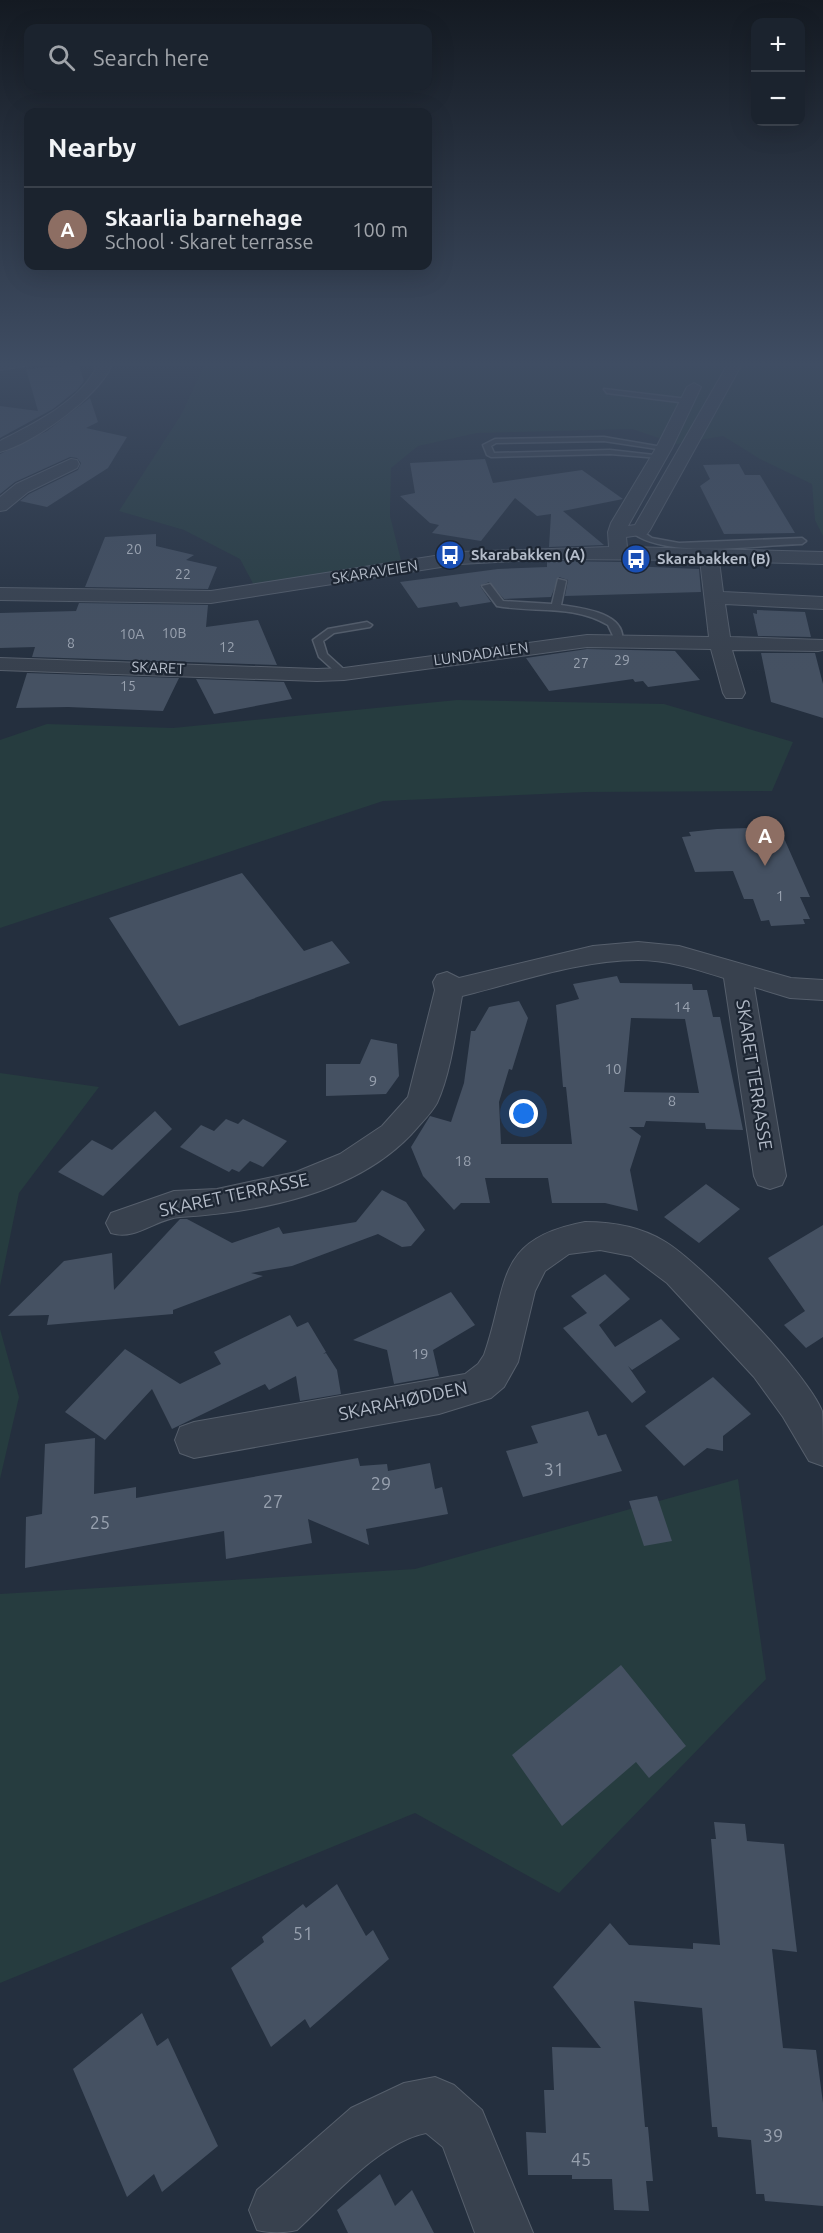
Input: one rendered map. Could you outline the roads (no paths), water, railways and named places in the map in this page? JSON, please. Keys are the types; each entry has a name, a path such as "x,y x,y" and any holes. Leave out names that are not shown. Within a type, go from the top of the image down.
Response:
{"street":[{"path":"0,506 22,488 66,466"},
{"path":"618,554 617,532 624,515 653,466"},
{"path":"617,532 641,530 679,466"},
{"name":"SKARAVEIEN","path":"0,594 211,597 460,558 535,553 823,558"},
{"path":"709,555 720,643 734,693"},
{"path":"716,598 823,603"},
{"name":"LUNDADALEN","path":"317,675 344,674 540,646 619,640 818,645"},
{"name":"SKARET","path":"0,664 60,664 317,675"},
{"name":"SKARET TERRASSE","path":"123,1223 174,1204 217,1202 301,1184 352,1162 393,1134 422,1101 439,1041 448,986 592,955 638,951 679,955 790,988 823,990"},
{"name":"SKARET TERRASSE","path":"737,973 770,1176"},
{"name":"SKARAHØDDEN","path":"194,1440 439,1397 478,1386 495,1372 506,1342 518,1283 533,1260 557,1244 582,1236 612,1236 644,1246 667,1261 741,1333 775,1373 823,1448"},
{"path":"277,2210 370,2127 404,2109 435,2104 463,2129 504,2233"}],"lane":[{"path":"637,532 650,540 679,546 707,547 743,542 802,541"},
{"path":"556,607 561,581"},
{"path":"487,586 500,604 556,607 607,620 616,628 619,640"},
{"path":"344,674 328,663 320,652 318,640 331,631 367,625"}],"place":[{"name":"Skarabakken (A)","path":"450,555"},
{"name":"Skarabakken (B)","path":"636,559"},
{"name":"Skaarlia barnehage","path":"765,866"}]}
